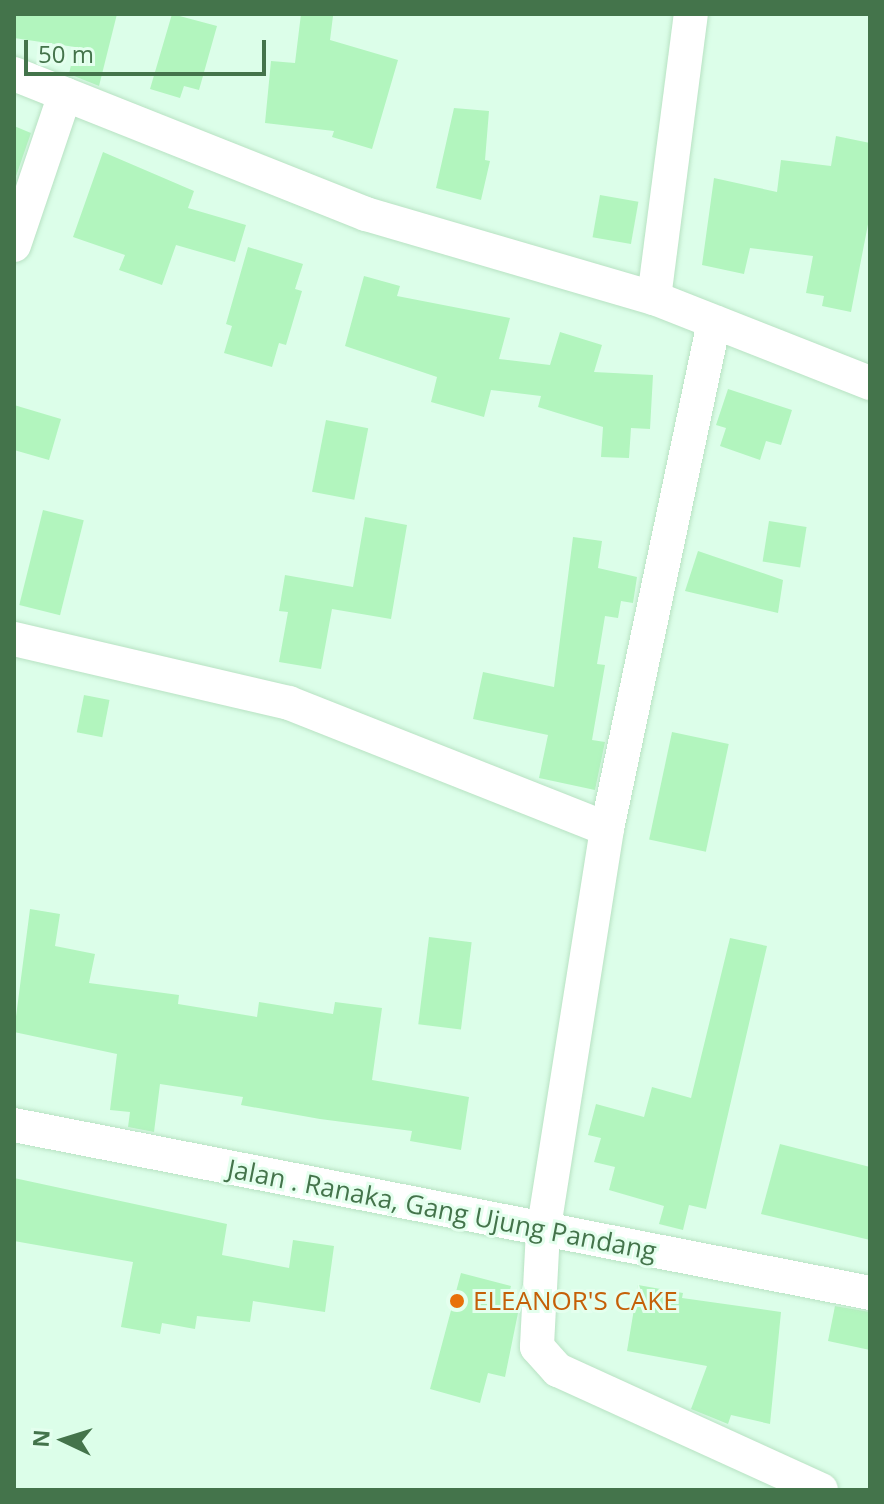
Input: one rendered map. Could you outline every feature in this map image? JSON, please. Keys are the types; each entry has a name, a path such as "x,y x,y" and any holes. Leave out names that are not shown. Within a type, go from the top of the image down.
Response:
{"street":[{"path":"654,298 691,14"},
{"path":"14,74 366,214 654,298 870,383"},
{"path":"14,245 65,94"},
{"path":"714,322 607,829 543,1231 537,1347 558,1370 821,1490"},
{"path":"14,639 289,703 607,829"},
{"name":"Jalan . Ranaka, Gang Ujung Pandang","path":"14,1125 870,1293"}],"building":[{"path":"14,14 117,14 99,86 69,74 75,47 14,38"},
{"path":"172,14 217,26 199,90 184,86 180,98 150,89"},
{"path":"301,14 333,16 330,40 398,60 372,149 332,137 334,131 265,123 271,61 295,63"},
{"path":"454,108 489,111 485,160 490,161 481,200 436,188"},
{"path":"14,126 31,133 14,182"},
{"path":"836,136 870,143 870,214 851,312 822,306 824,296 806,293 813,256 750,248 744,274 702,265 714,178 777,192 781,160 831,166"},
{"path":"103,152 194,191 188,208 246,225 235,262 176,245 162,285 119,270 125,255 73,237"},
{"path":"600,195 638,202 631,244 593,237"},
{"path":"248,247 303,264 295,289 302,291 286,345 279,343 272,367 224,353 232,326 226,324"},
{"path":"364,276 400,286 397,296 510,318 499,359 550,365 560,332 602,345 594,372 653,375 650,429 631,428 629,458 601,457 603,427 538,407 541,396 491,390 484,417 431,402 437,377 345,346"},
{"path":"728,389 792,410 781,445 766,441 760,460 720,446 726,428 716,425"},
{"path":"14,405 61,419 49,460 14,450"},
{"path":"326,420 368,428 354,500 312,492"},
{"path":"43,510 84,520 60,615 19,605"},
{"path":"365,517 407,525 391,619 332,609 321,669 279,662 288,612 279,611 285,575 353,587"},
{"path":"769,521 807,527 800,567 763,561"},
{"path":"573,537 602,541 598,568 637,577 633,603 621,601 618,618 605,616 597,664 605,665 592,740 605,742 595,790 539,778 548,735 473,719 483,672 554,687"},
{"path":"698,551 783,580 778,613 685,591"},
{"path":"84,695 110,700 102,737 77,732"},
{"path":"672,732 729,744 706,852 649,840"},
{"path":"30,909 60,914 55,946 95,954 89,983 179,995 178,1004 257,1017 259,1002 333,1014 335,1002 382,1008 372,1080 469,1097 461,1150 410,1141 412,1131 241,1105 243,1097 160,1084 154,1132 128,1127 130,1112 110,1110 117,1054 14,1032"},
{"path":"429,937 472,942 461,1030 418,1024"},
{"path":"730,938 767,946 706,1209 689,1205 683,1230 659,1224 664,1206 609,1190 615,1167 594,1162 601,1138 588,1135 596,1104 644,1117 652,1087 691,1098"},
{"path":"780,1144 870,1167 870,1240 761,1214"},
{"path":"14,1178 227,1224 222,1255 289,1268 293,1240 334,1246 325,1312 253,1301 250,1322 197,1316 195,1329 162,1323 160,1334 121,1327 133,1262 14,1241"},
{"path":"461,1273 511,1286 506,1305 519,1308 505,1377 488,1373 480,1403 430,1389"},
{"path":"638,1285 683,1293 682,1298 781,1312 770,1424 731,1415 728,1424 691,1409 707,1366 627,1351"},
{"path":"835,1306 870,1312 870,1350 828,1341"}],"place":[{"name":"ELEANOR'S CAKE","path":"457,1301"}]}
